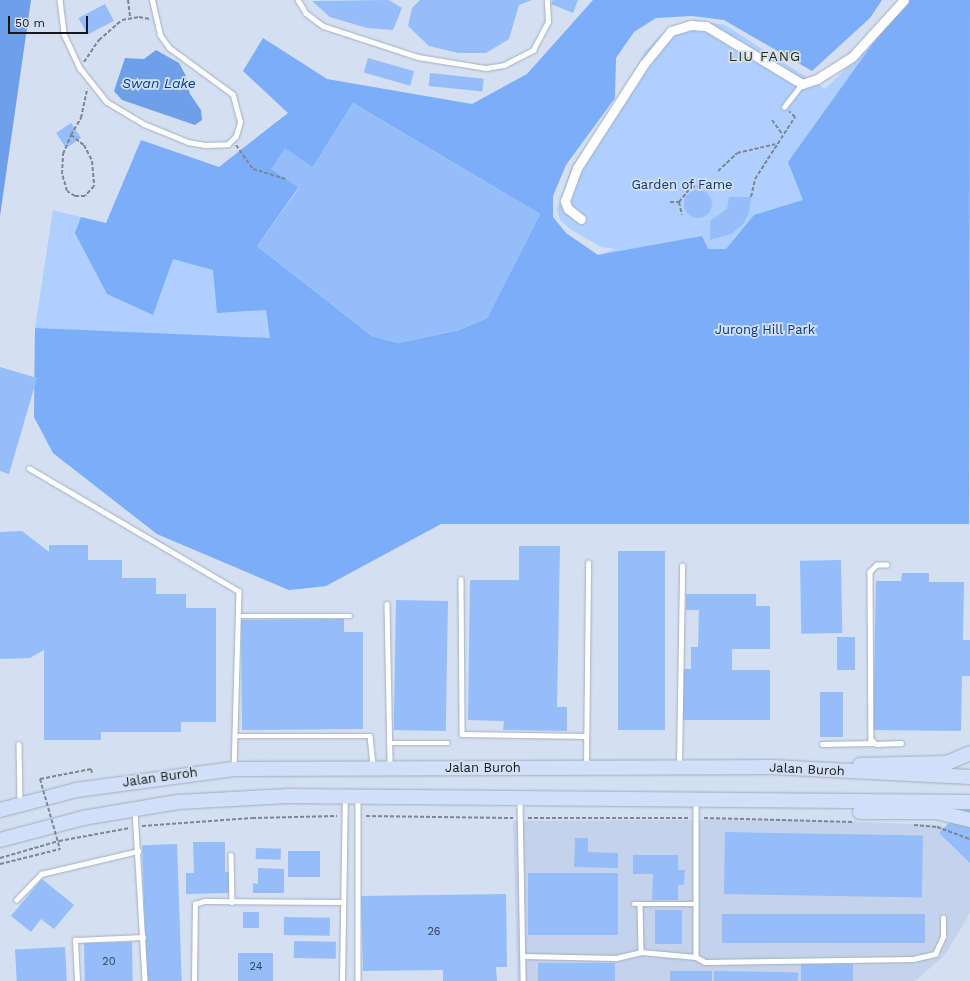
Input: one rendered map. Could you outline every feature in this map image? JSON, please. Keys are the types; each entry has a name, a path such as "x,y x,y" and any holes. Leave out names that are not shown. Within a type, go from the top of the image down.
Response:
{"main road":[{"path":"772,767 947,763 970,753"},
{"name":"Jalan Buroh","path":"0,810 76,790 234,769 373,767 772,767 970,777"},
{"name":"Jalan Buroh","path":"0,840 83,818 185,802 351,797 813,803 970,802"},
{"path":"813,803 857,811 936,812 970,820"}],"street":[{"path":"581,219 568,209 565,200 577,168 644,64 671,31 691,24 706,26 802,84 817,79 852,57 904,0"}],"lane":[{"path":"60,0 64,34 80,68 107,102 144,124 205,145 222,145 233,140 240,114 233,95 169,48 156,21 152,0"},
{"path":"298,0 306,13 323,26 418,57 486,68 504,65 533,50 548,22 547,0"},
{"path":"784,108 802,84"},
{"path":"29,468 236,587 240,596 240,616 234,769"},
{"path":"586,767 588,563"},
{"path":"873,743 870,572 877,565 887,565"},
{"path":"680,767 682,566"},
{"path":"460,579 462,734 586,736"},
{"path":"387,604 390,767"},
{"path":"240,616 350,616"},
{"path":"235,736 370,736 373,767"},
{"path":"389,743 448,743"},
{"path":"822,744 901,743"},
{"path":"19,744 20,805"},
{"path":"342,981 344,816 351,797"},
{"path":"351,797 358,816 358,981"},
{"path":"520,799 523,981"},
{"path":"696,802 696,957"},
{"path":"135,809 146,981"},
{"path":"16,900 40,874 138,851"},
{"path":"231,855 232,902"},
{"path":"194,981 195,904 232,902 342,902"},
{"path":"634,904 696,904"},
{"path":"640,904 641,952"},
{"path":"523,956 616,958 641,952 696,957 705,962 913,959 936,954 943,937 943,918"},
{"path":"77,981 75,940 143,937"}],"path":[{"path":"128,0 130,17"},
{"path":"80,68 99,40 130,17 156,21"},
{"path":"71,136 84,145 92,161 94,186 89,194 80,197 67,191 62,174 63,154 71,136 81,118 88,77"},
{"path":"751,197 755,179 775,144 795,116 784,108"},
{"path":"772,120 782,134"},
{"path":"233,140 253,169 286,179"},
{"path":"718,171 737,153 775,144"},
{"path":"682,214 680,202 691,186 703,186"},
{"path":"670,202 680,202"},
{"path":"0,864 60,849 40,779 91,769 92,773"},
{"path":"0,858 58,841 136,827 252,818 344,816"},
{"path":"358,816 696,818 862,822"},
{"path":"907,825 937,827 970,839"}],"shaded area":[{"path":"782,819 939,825 970,837 970,913 945,955 915,981 517,981 513,821"}],"green space":[{"name":"Jurong Hill Park","path":"593,0 882,0 870,18 812,71 724,20 692,16 656,18 634,32 616,58 615,98 566,165 553,196 553,217 566,233 598,255 702,236 708,249 726,249 754,215 803,200 788,162 904,0 970,0 969,524 441,524 326,586 289,590 157,534 53,453 34,417 35,328 270,338 266,310 217,313 213,270 173,259 153,315 107,294 75,233 81,217 106,223 141,140 219,167 288,113 243,71 263,38 327,79 472,104 527,74","holes":["353,103 540,214 487,318 459,330 398,343 372,336 257,246 313,167"]},
{"name":"Jurong Hill Park","path":"970,0 970,218 374,535 326,586 289,590 157,534 53,453 34,417 35,328 53,210 255,262 370,343 477,370 598,255 616,249 601,247 570,229 560,220 557,209 572,166 621,98 645,51 666,30 694,20 725,25 825,89 876,40"}],"water":[{"path":"0,0 31,0 0,216"},
{"name":"Swan Lake","path":"156,50 179,63 186,76 190,94 201,110 202,120 195,125 122,100 114,91 125,58 144,59"}],"building":[{"path":"389,0 402,8 393,30 367,28 330,17 312,1"},
{"path":"420,0 532,0 519,5 509,39 486,53 458,53 429,46 408,26 412,8"},
{"path":"553,0 578,0 573,13 551,4"},
{"path":"105,4 114,21 87,35 79,18"},
{"path":"368,58 414,71 410,86 364,72"},
{"path":"430,73 484,79 482,92 429,86"},
{"path":"353,103 540,214 487,318 459,330 398,343 372,336 257,246 299,188 271,169 285,148 313,167"},
{"path":"71,123 81,138 66,148 56,133"},
{"path":"698,190 704,191 708,194 711,198 711,210 708,214 704,217 698,218 692,217 688,214 685,210 684,204 685,198 688,194 692,191"},
{"path":"729,197 751,197 749,213 743,224 731,234 710,240 710,221 727,209"},
{"path":"0,367 37,378 9,474 0,471"},
{"path":"22,531 49,552 49,545 88,545 88,560 122,560 122,578 156,578 156,594 186,594 186,608 216,608 216,722 181,722 181,732 101,732 101,740 44,740 44,650 30,658 0,659 0,532"},
{"path":"519,546 560,546 557,707 567,707 567,731 503,730 504,721 468,720 470,580 519,580"},
{"path":"618,551 665,551 665,730 618,730"},
{"path":"841,560 842,633 801,634 800,561"},
{"path":"902,573 929,573 929,582 964,582 963,640 970,640 970,676 962,676 961,731 873,730 876,581 901,581"},
{"path":"686,594 756,594 756,606 770,606 770,649 732,649 732,670 770,670 770,720 680,720 681,669 691,669 691,647 698,647 699,610 686,610"},
{"path":"396,600 448,601 446,731 394,730"},
{"path":"344,619 344,632 363,632 363,729 242,730 241,620"},
{"path":"837,637 855,637 855,670 837,670"},
{"path":"820,692 843,692 843,737 820,737"},
{"path":"968,803 970,805 970,863 939,833"},
{"path":"725,832 923,835 922,897 724,894"},
{"path":"575,838 588,838 588,852 618,853 618,868 574,867"},
{"path":"193,842 225,842 225,872 230,872 230,893 186,894 186,873 194,873"},
{"path":"177,844 182,981 147,981 142,845"},
{"path":"256,848 281,849 281,860 256,859"},
{"path":"288,851 320,851 320,877 288,877"},
{"path":"633,855 678,855 678,870 685,870 684,885 678,885 678,900 652,900 653,874 633,874"},
{"path":"258,868 284,869 284,893 253,893 253,883 258,884"},
{"path":"528,873 618,873 618,935 528,935"},
{"path":"42,879 74,905 54,929 41,919 31,932 11,916"},
{"path":"506,894 507,967 496,967 497,981 443,981 443,970 363,971 361,896"},
{"path":"655,910 682,910 682,944 655,944"},
{"path":"243,912 259,912 259,928 243,928"},
{"path":"722,914 925,914 925,943 722,943"},
{"path":"284,917 330,918 330,936 284,935"},
{"path":"294,941 336,942 336,959 294,958"},
{"path":"132,942 133,981 85,981 84,943"},
{"path":"65,947 67,981 17,981 15,950"},
{"path":"238,953 273,953 273,981 238,981"},
{"path":"538,963 615,963 615,981 538,981"},
{"path":"801,964 853,964 853,981 801,981"},
{"path":"670,971 712,971 712,981 670,981"},
{"path":"714,971 798,972 798,981 714,981"}],"district":[{"name":"LIU FANG","path":"765,56"}],"park label":[{"name":"Garden of Fame","path":"682,185"}]}
